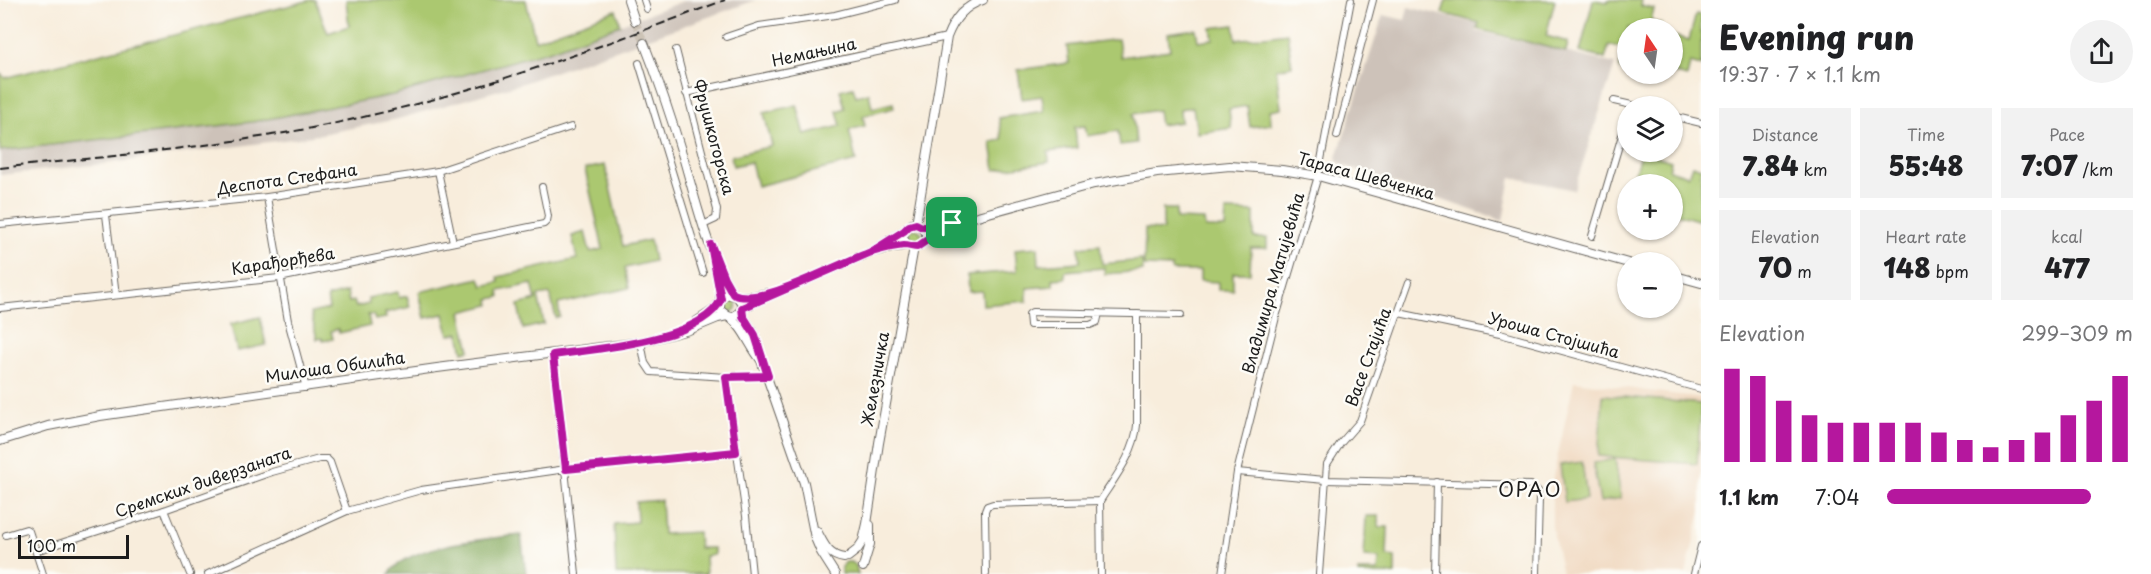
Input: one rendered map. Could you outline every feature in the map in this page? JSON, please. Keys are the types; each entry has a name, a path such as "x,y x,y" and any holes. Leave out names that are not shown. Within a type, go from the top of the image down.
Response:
{"street":[{"path":"628,0 635,21"},
{"path":"644,0 647,9"},
{"path":"726,37 759,26 835,15 895,0"},
{"path":"871,252 921,246 926,240 926,233 919,225 947,37 958,16 973,3 983,0"},
{"name":"Владимира Матијевића","path":"1222,574 1237,472 1276,317 1318,176 1351,0"},
{"path":"1337,136 1372,0"},
{"name":"Немањина","path":"686,93 947,37"},
{"name":"Фрушкогорска","path":"644,43 662,89 703,225 724,278 735,295"},
{"name":"Фрушкогорска","path":"676,50 717,210 716,219 703,225"},
{"path":"639,63 702,273"},
{"path":"1683,119 1701,123"},
{"name":"Деспота Стефана","path":"0,224 267,197 438,171 572,127"},
{"path":"1592,236 1617,152"},
{"path":"669,165 684,161"},
{"name":"Тараса Шевченка","path":"919,225 952,223 1094,184 1157,173 1230,166 1282,170 1318,176 1617,260"},
{"path":"438,171 453,242"},
{"name":"Карађорђева","path":"0,308 279,278 544,224 548,216 542,187"},
{"path":"267,197 279,278 306,388"},
{"path":"106,214 116,296"},
{"name":"Тараса Шевченка","path":"926,240 952,223"},
{"path":"728,316 735,316 741,309 777,291 871,252 909,226 919,225"},
{"path":"904,231 903,238 910,246"},
{"name":"Фрушкогорска","path":"711,245 720,301"},
{"name":"Железничка","path":"835,574 838,563 857,550 863,541 869,516 910,246"},
{"path":"1683,278 1701,283"},
{"name":"Васе Стајића","path":"1319,574 1327,464 1360,421 1409,282"},
{"path":"761,360 751,348 736,321 721,312 720,301 726,294 754,296 777,291"},
{"path":"735,295 741,301 743,316 755,335 761,360 804,483 817,545 835,574"},
{"name":"Милоша Обилића","path":"675,333 705,316 720,301"},
{"path":"1099,313 1097,322 1090,325 1030,325 1028,320 1032,312 1099,313 1181,315"},
{"name":"Уроша Стојшића","path":"1399,313 1500,334 1701,389"},
{"path":"1101,574 1100,501 1131,450 1136,437 1137,314"},
{"name":"Милоша Обилића","path":"0,441 48,426 100,416 437,368 641,342 689,330 728,316"},
{"path":"641,342 645,363 651,372 726,377 768,376"},
{"path":"553,355 576,574"},
{"path":"726,377 752,574"},
{"path":"208,574 347,510 422,490 566,469 736,452"},
{"name":"Сремских диверзаната","path":"36,551 308,461 324,459 332,466 347,510"},
{"path":"1237,472 1325,480 1528,485 1536,488 1539,498 1537,574"},
{"path":"1435,574 1437,482"},
{"path":"986,574 985,512 987,506 1100,501"},
{"path":"164,510 190,574"},
{"name":"Железничка","path":"863,570 870,544 869,516"},
{"path":"812,520 827,549 833,555 858,560 863,570"},
{"path":"6,535 26,529 30,533 43,574"},
{"path":"1694,574 1701,546"}],"shaded area":[{"path":"686,0 756,0 523,83 398,119 306,137 0,175 0,151 252,122 393,95 548,51"},
{"path":"1408,7 1477,24 1476,31 1615,64 1574,190 1511,177 1503,221 1342,165 1336,160 1383,15 1405,20"},
{"path":"1574,381 1701,398 1701,511 1686,574 1562,574 1552,526 1552,482"}],"green space":[{"path":"315,0 328,33 349,26 346,0 526,0 535,40 616,10 620,25 548,51 393,95 252,122 0,151 0,73 5,78"},
{"path":"1446,0 1555,0 1546,36 1568,42 1566,52 1477,29 1479,23 1442,13"},
{"path":"1593,0 1607,2 1608,0 1642,0 1641,6 1654,9 1652,18 1617,18 1617,47 1609,45 1605,59 1580,52"},
{"path":"1696,14 1701,15 1701,66 1690,63 1687,77 1683,76 1683,38 1689,40"},
{"path":"1234,25 1236,40 1287,33 1292,66 1276,69 1281,108 1270,110 1271,124 1250,127 1247,106 1229,109 1231,128 1197,133 1193,107 1180,109 1181,122 1160,125 1158,110 1133,114 1136,143 1120,145 1118,131 1087,136 1085,126 1075,127 1077,148 1048,152 1049,162 995,170 991,142 1002,140 999,118 1044,111 1042,96 1022,99 1018,70 1069,63 1067,46 1118,39 1121,57 1170,50 1168,33 1196,29 1198,41 1213,39 1211,28"},
{"path":"853,87 856,96 869,93 872,108 893,103 894,108 863,116 865,126 849,130 856,161 757,186 751,162 733,166 731,156 772,146 764,113 797,105 805,135 841,126 837,111 845,108 840,90"},
{"path":"1638,162 1671,162 1669,170 1682,174 1634,174"},
{"path":"605,165 623,246 650,240 654,261 625,268 629,288 558,304 560,317 556,318 550,294 538,296 544,324 523,329 518,305 536,300 532,284 499,291 500,297 489,299 490,305 461,312 470,350 463,352 459,333 449,335 444,314 425,318 419,292 480,278 483,286 499,282 498,277 577,259 572,236 585,232 590,252 603,249 585,169"},
{"path":"1692,165 1701,168 1701,221 1683,216 1683,174 1688,176"},
{"path":"1163,209 1176,209 1176,219 1204,220 1205,228 1225,228 1226,211 1254,212 1254,238 1267,238 1267,248 1251,248 1250,273 1233,273 1233,290 1218,290 1218,282 1200,281 1200,271 1172,271 1172,267 1144,266 1145,229 1163,230"},
{"path":"915,229 920,231 922,236 920,241 915,243 910,241 908,236 910,231"},
{"path":"1100,245 1102,264 1142,260 1143,271 1105,274 1104,268 1065,271 1065,278 1053,279 1053,286 1027,288 1027,301 983,305 982,291 968,292 967,275 1017,271 1015,249 1038,247 1039,265 1080,262 1079,247"},
{"path":"347,292 349,302 354,301 356,307 369,304 368,298 398,292 399,298 407,296 410,307 385,313 386,318 375,320 373,315 368,315 370,326 339,333 338,329 331,331 333,339 323,341 322,338 317,339 311,313 329,309 327,297"},
{"path":"730,298 735,300 737,305 735,310 730,312 725,310 723,305 725,300"},
{"path":"260,317 266,345 237,351 231,324"},
{"path":"1603,395 1701,404 1697,464 1598,456"},
{"path":"1615,459 1621,498 1600,502 1593,463"},
{"path":"1582,462 1587,499 1565,502 1560,465"},
{"path":"661,500 663,534 698,532 699,548 714,548 714,555 705,556 706,574 616,574 614,524 637,522 636,502"},
{"path":"1366,516 1379,516 1379,527 1388,527 1387,556 1395,557 1395,574 1358,574 1358,571 1378,571 1379,558 1364,557"},
{"path":"521,535 526,574 389,574 399,564 430,550 469,541"},
{"path":"846,562 856,565 858,574 841,574 841,567"}],"tunnel":[{"path":"635,21 644,43"}],"railway":[{"path":"0,168 225,142 359,118 498,80 589,50 725,0"}],"district":[{"name":"ОРАО","path":"1530,490"}],"route":[{"path":"952,223 922,227 912,224 871,252 777,291 741,309 755,335 761,352 761,360 768,376 726,377 736,452 566,469 553,355 641,342 675,333 714,310 721,299 711,245 733,294 745,297 777,291 836,267 871,252 907,245 914,248 921,246 926,240 952,223"}]}
